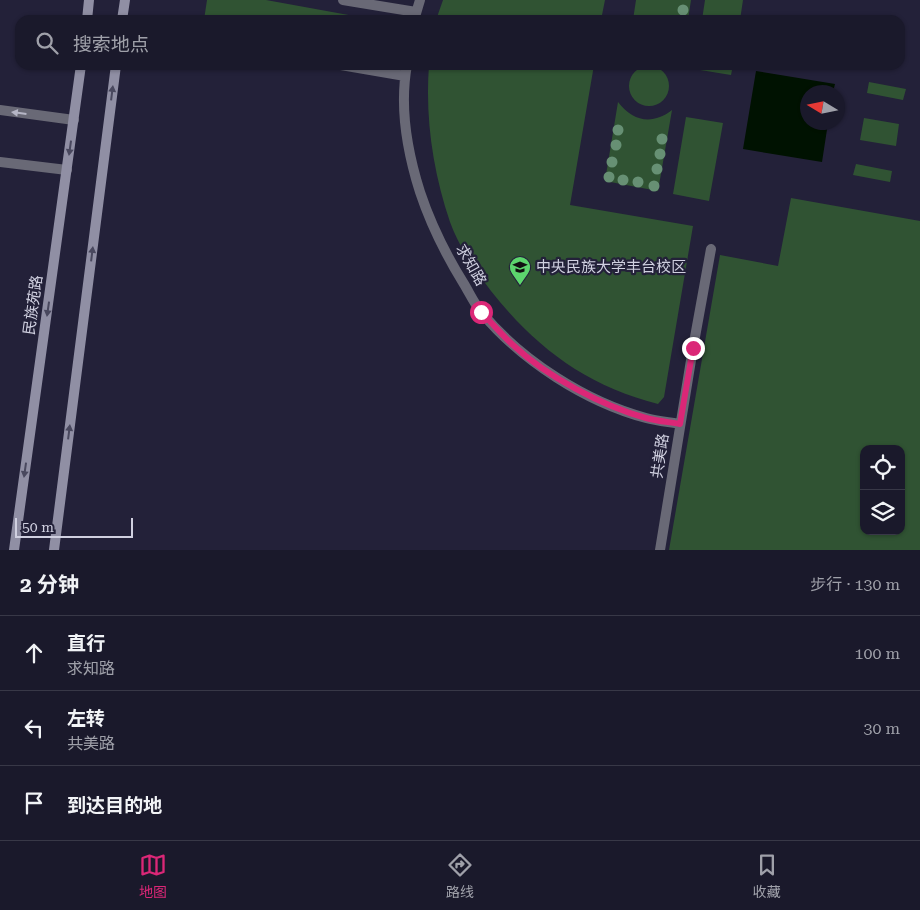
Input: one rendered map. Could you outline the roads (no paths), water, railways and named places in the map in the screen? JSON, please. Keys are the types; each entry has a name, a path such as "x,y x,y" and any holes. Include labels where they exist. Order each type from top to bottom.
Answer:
{"main road":[{"path":"88,15 89,0"},
{"path":"123,15 125,0"},
{"name":"民族苑路","path":"14,550 80,70"},
{"path":"54,550 115,70"}],"street":[{"path":"343,0 410,15"},
{"path":"415,15 420,0"},
{"path":"370,70 405,76"},
{"name":"求知路","path":"406,70 404,100 405,128 413,170 429,219 452,264 481,312 514,346 541,367 582,392 608,405 647,418 680,424"},
{"path":"0,110 74,120"},
{"path":"0,162 67,170"},
{"name":"共美路","path":"660,550 711,250"}],"place":[{"name":"中央民族大学丰台校区","path":"520,286"}]}
